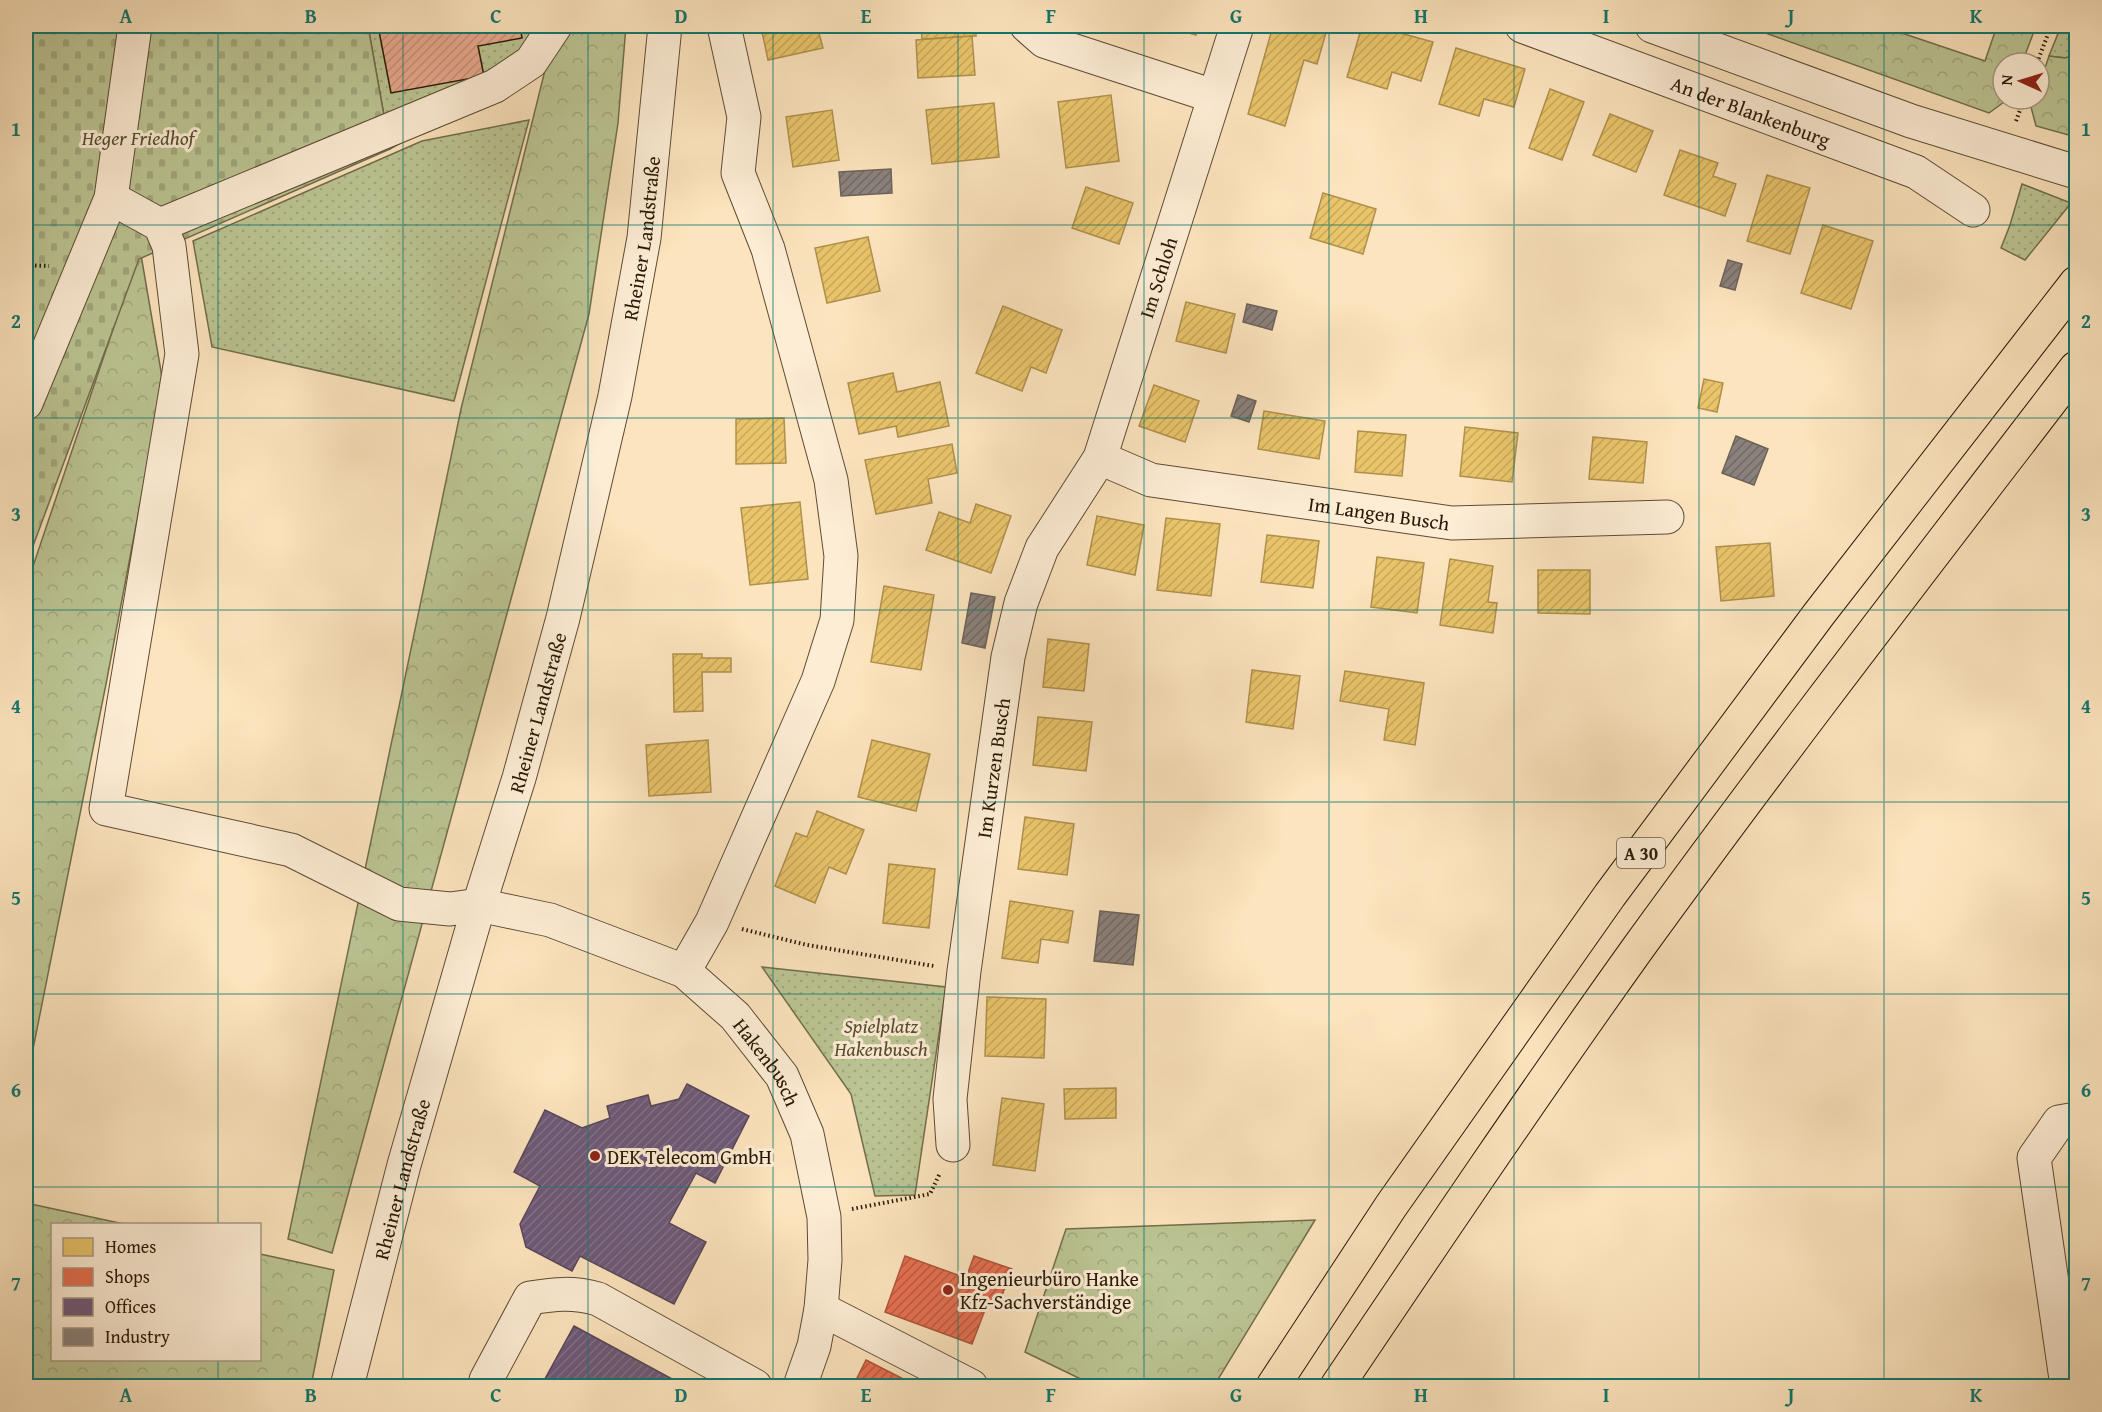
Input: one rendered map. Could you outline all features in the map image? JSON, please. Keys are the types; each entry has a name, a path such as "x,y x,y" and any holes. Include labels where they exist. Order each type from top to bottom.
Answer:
{"highway":[{"name":"A 30","path":"1273,1386 1391,1206 1610,895 1826,605 2076,283"},
{"name":"A 30","path":"1337,1386 1462,1200 1645,940 1819,702 2076,368"}],"street":[{"path":"26,403 111,198 135,26"},
{"path":"111,198 160,225 495,86 531,62 555,26"},
{"name":"Rheiner Landstraße","path":"347,1386 404,1165 479,905 519,778 563,618 615,396 644,238 665,26"},
{"path":"684,971 712,922 818,681 837,620 841,556 831,480 768,249 738,173 744,117 724,26"},
{"path":"1027,26 1044,41 1213,96"},
{"name":"Im Schloh","path":"1100,458 1237,26"},
{"name":"An der Blankenburg","path":"1522,26 1916,172 1973,210"},
{"path":"1652,26 1911,121 2076,171"},
{"name":"Hakenbusch","path":"160,225 169,246 182,354 106,809 291,850 399,904 450,909 479,905 550,920 684,971 735,1016 782,1076 807,1134 824,1217 825,1260 814,1346 800,1386"},
{"name":"Im Langen Busch","path":"1100,458 1151,480 1452,523 1667,517"},
{"name":"Im Kurzen Busch","path":"953,1145 951,1099 964,971 1008,657 1021,603 1042,548 1100,458"},
{"path":"2067,1386 2034,1158 2059,1122 2076,1119"},
{"path":"486,1380 530,1298 555,1294 578,1294 598,1299 756,1386"},
{"path":"820,1309 971,1386"}],"path":[{"path":"2041,51 2050,26"},
{"path":"712,922 807,945 964,971"},
{"path":"824,1217 850,1209 930,1194 953,1145"}],"green space":[{"name":"Heger Friedhof","path":"26,26 368,26 390,149 139,259 26,565"},
{"path":"368,26 564,26 548,58 390,149"},
{"path":"564,26 626,26 618,123 589,314 332,1253 288,1239 461,409 548,58"},
{"path":"1746,26 1881,26 1985,61 1997,26 2036,26 2027,51 1991,51 1992,111 1989,113"},
{"path":"2061,26 2076,26 2076,55 2065,58 2051,56"},
{"path":"2076,55 2076,137 2036,126 2032,111 2051,111 2051,56 2065,58"},
{"path":"529,120 454,401 212,347 193,241 422,141"},
{"path":"2022,184 2071,203 2025,260 2001,248"},
{"path":"140,249 163,383 26,1084 26,587"},
{"name":"Spielplatz Hakenbusch","path":"762,967 946,987 915,1195 875,1196 851,1094"},
{"path":"26,1203 119,1223 51,1223 51,1361 261,1361 261,1254 334,1270 311,1386 26,1386"},
{"path":"1315,1220 1214,1386 1095,1386 1025,1352 1066,1229"}],"building: Homes":[{"path":"817,26 823,48 768,60 761,27"},
{"path":"921,26 976,26 976,36 922,39"},
{"path":"1165,26 1199,26 1196,35"},
{"path":"1273,26 1317,26 1327,29 1317,64 1304,60 1285,126 1248,114"},
{"path":"1362,26 1375,26 1433,42 1421,81 1392,72 1387,89 1347,77"},
{"path":"972,36 975,75 918,78 916,40"},
{"path":"1456,48 1525,69 1514,107 1484,99 1479,116 1439,104"},
{"path":"1550,89 1584,102 1562,160 1529,148"},
{"path":"1111,95 1119,161 1066,168 1058,102"},
{"path":"994,103 999,157 932,164 926,110"},
{"path":"832,110 839,160 793,167 786,117"},
{"path":"1610,114 1653,131 1636,172 1593,155"},
{"path":"1680,150 1718,163 1713,176 1736,184 1725,216 1664,195"},
{"path":"1767,175 1810,188 1790,254 1747,241"},
{"path":"1086,187 1133,203 1119,244 1072,228"},
{"path":"1323,193 1376,209 1363,254 1310,238"},
{"path":"1823,225 1873,241 1851,309 1801,293"},
{"path":"868,237 880,291 827,303 815,248"},
{"path":"1186,302 1235,314 1226,353 1176,341"},
{"path":"1003,306 1062,330 1046,373 1031,367 1022,391 976,373"},
{"path":"893,373 897,392 940,382 949,426 898,437 896,426 859,434 848,383"},
{"path":"1704,379 1723,383 1717,412 1698,408"},
{"path":"1154,385 1199,401 1185,442 1139,426"},
{"path":"1264,411 1325,421 1319,459 1258,449"},
{"path":"784,418 786,463 736,464 736,419"},
{"path":"1465,427 1518,433 1512,482 1460,476"},
{"path":"1358,431 1406,435 1402,476 1355,472"},
{"path":"1593,437 1647,442 1643,483 1589,479"},
{"path":"952,444 957,473 928,479 932,503 876,514 865,460"},
{"path":"800,502 808,579 750,585 741,508"},
{"path":"976,504 1011,516 991,573 926,550 939,512 970,523"},
{"path":"1097,516 1144,525 1135,575 1087,565"},
{"path":"1166,518 1220,524 1211,596 1157,590"},
{"path":"1267,535 1319,541 1313,588 1261,582"},
{"path":"1770,543 1774,596 1721,601 1716,547"},
{"path":"1377,557 1424,563 1417,613 1371,607"},
{"path":"1450,559 1493,566 1488,602 1497,603 1493,633 1440,625"},
{"path":"1538,570 1590,570 1590,614 1538,613"},
{"path":"884,586 934,595 921,670 871,662"},
{"path":"1048,639 1089,644 1084,691 1043,687"},
{"path":"673,654 702,654 702,658 731,658 731,672 702,672 703,711 674,712"},
{"path":"1252,670 1300,676 1293,729 1246,722"},
{"path":"1345,671 1424,683 1415,745 1384,740 1389,709 1340,701"},
{"path":"1038,717 1092,722 1086,771 1033,765"},
{"path":"708,740 711,792 649,796 646,745"},
{"path":"872,740 930,754 916,811 858,797"},
{"path":"817,811 864,830 846,874 829,867 815,903 775,886 796,833 807,837"},
{"path":"1025,817 1074,824 1067,875 1018,869"},
{"path":"889,864 935,869 929,928 883,923"},
{"path":"1010,901 1073,911 1068,943 1041,939 1038,963 1002,958"},
{"path":"987,997 1046,999 1044,1058 985,1056"},
{"path":"1116,1088 1116,1118 1065,1119 1064,1089"},
{"path":"1002,1098 1044,1104 1035,1171 993,1165"}],"building: Shops":[{"name":"Ingenieurbüro Hanke Kfz-Sachverständige","path":"905,1256 966,1278 974,1256 1012,1269 998,1306 988,1302 972,1344 885,1312"},
{"path":"866,1360 917,1386 853,1386"}],"building: Offices":[{"path":"687,1084 749,1116 715,1183 696,1173 669,1223 706,1242 674,1304 580,1256 572,1271 526,1247 520,1224 540,1186 514,1172 545,1110 582,1128 610,1118 607,1106 648,1095 651,1106 679,1099"},
{"path":"574,1326 685,1386 541,1386"}],"building: Industry":[{"path":"891,169 892,193 841,196 839,172"},
{"path":"1728,260 1742,264 1735,290 1720,286"},
{"path":"1247,304 1277,311 1272,330 1243,322"},
{"path":"1238,395 1256,401 1249,422 1231,416"},
{"path":"1736,436 1768,449 1754,485 1722,473"},
{"path":"971,593 995,597 985,648 962,643"},
{"path":"1100,911 1139,915 1133,965 1094,961"}],"building: Other":[{"path":"378,26 520,26 522,38 478,46 484,76 391,93"}],"place":[{"name":"DEK Telecom GmbH","path":"595,1156"},
{"name":"Ingenieurbüro Hanke Kfz-Sachverständige","path":"948,1290"}]}
